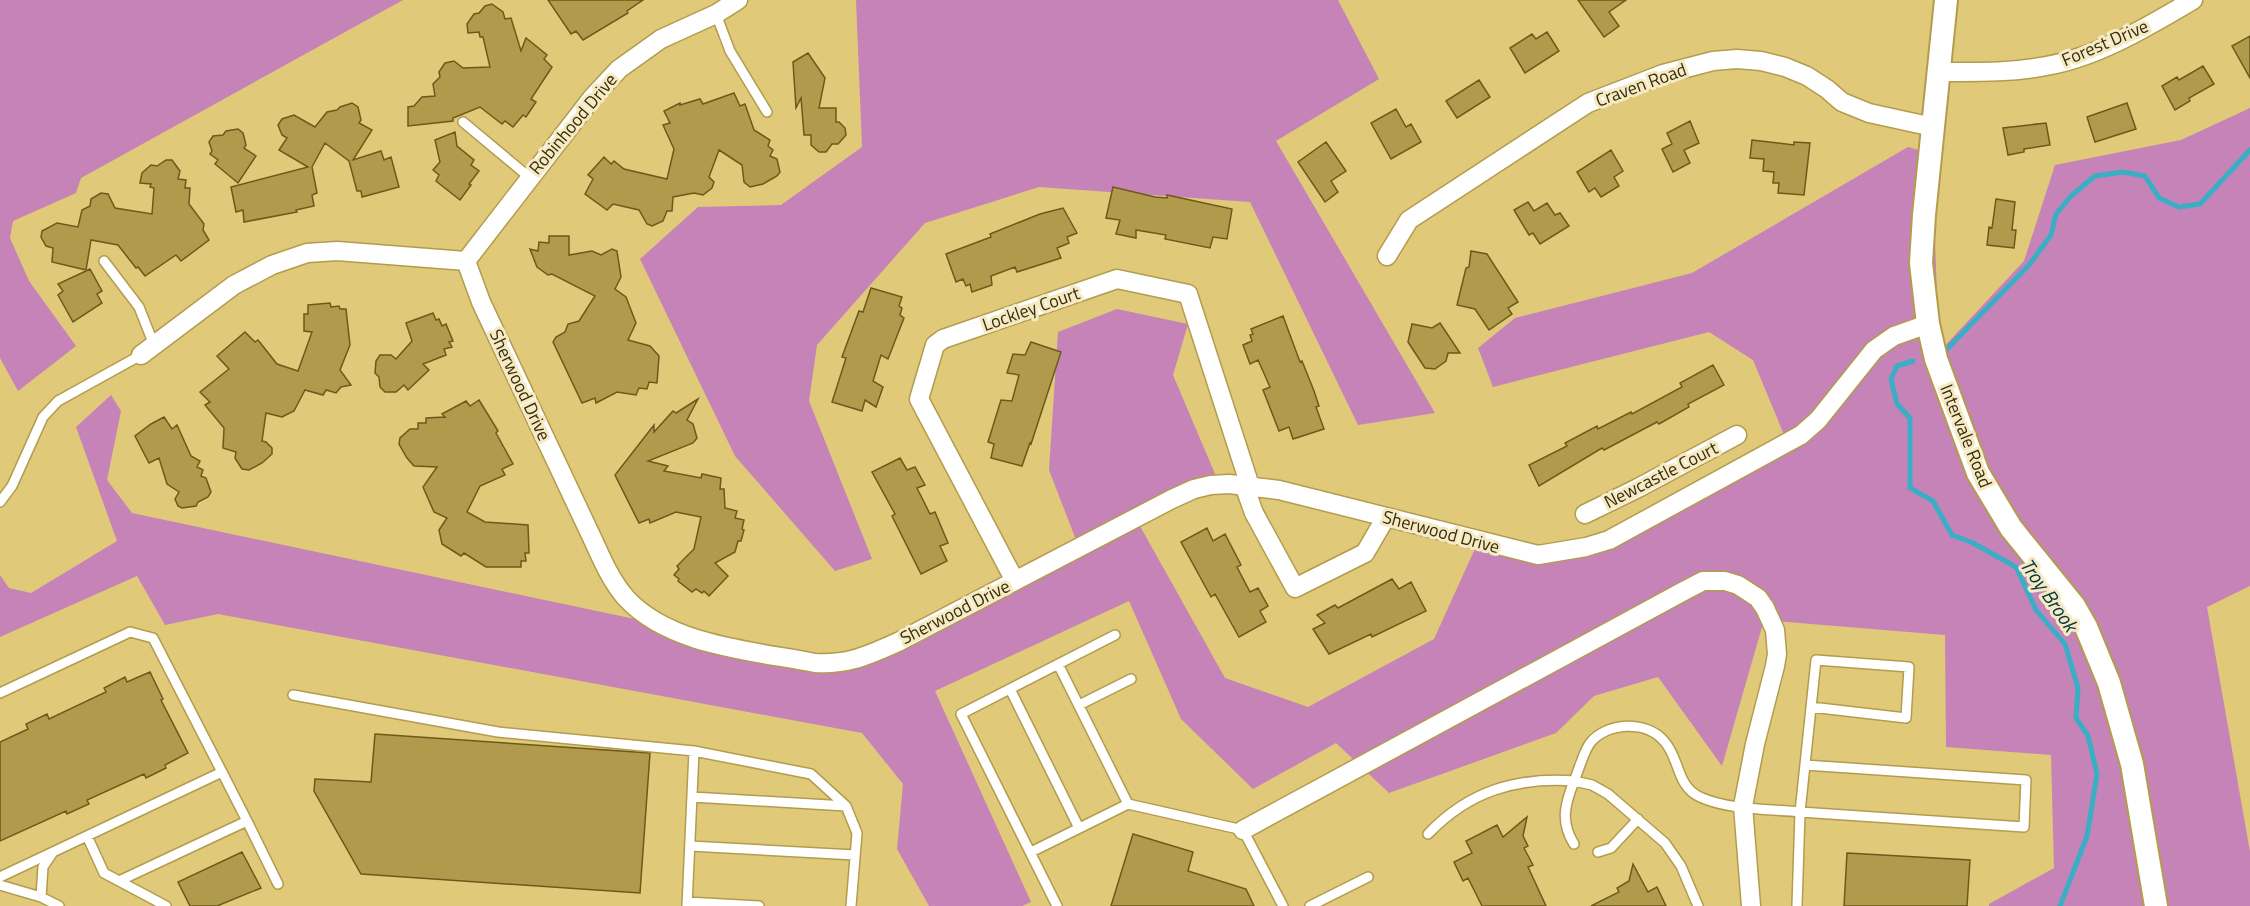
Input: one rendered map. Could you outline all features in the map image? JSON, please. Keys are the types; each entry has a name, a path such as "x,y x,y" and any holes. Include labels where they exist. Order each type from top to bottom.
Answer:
{"street":[{"name":"Robinhood Drive","path":"466,261 592,98 620,69 661,39 716,14 738,0"},
{"name":"Intervale Road","path":"1946,0 1921,263 1928,324 1936,359 1978,473 2011,528 2074,606 2086,627 2109,683 2132,764 2156,906"},
{"name":"Forest Drive","path":"1939,72 2012,71 2048,66 2120,41 2193,0"},
{"name":"Craven Road","path":"1387,256 1409,220 1588,103 1663,74 1713,61 1737,59 1761,61 1785,67 1807,76 1842,102 1869,113 1933,127"},
{"path":"147,350 234,285 272,265 307,253 337,251 466,261"},
{"name":"Sherwood Drive","path":"466,261 482,302 611,578 625,597 655,622 690,639 815,663 832,664 848,662 898,642 1194,489 1229,484 1279,490 1538,555 1586,547 1609,540 1801,435 1818,420 1874,350 1894,336 1928,324"},
{"name":"Lockley Court","path":"1015,581 919,399 935,345 943,339 1117,279 1188,294 1247,486"},
{"name":"Newcastle Court","path":"1585,514 1737,435"},
{"path":"1247,486 1254,513 1295,588 1365,553 1386,517"},
{"path":"1638,488 1653,515"},
{"path":"1243,830 1682,591 1703,581 1715,580 1738,585 1758,598 1775,630 1775,666 1755,744 1743,806 1751,906"}],"lane":[{"path":"716,14 730,51 766,112"},
{"path":"463,122 529,177"},
{"path":"0,502 12,486 43,417 58,401 147,350 139,307 104,261"},
{"path":"0,693 130,632 153,638 278,884"},
{"path":"1057,906 961,714 1115,635"},
{"path":"1797,906 1800,812 1815,660 1909,667 1906,718 1811,707"},
{"path":"1058,664 1128,804"},
{"path":"1079,705 1131,679"},
{"path":"1010,689 1079,828"},
{"path":"292,695 498,732 694,751 811,774 846,806 857,833 851,906"},
{"path":"1574,844 1567,832 1565,815 1574,781 1590,744 1604,731 1625,725 1646,729 1664,740 1673,754 1678,773 1688,789 1700,797 1743,806 1800,812 2024,827 2026,780 1805,765"},
{"path":"694,751 687,904 759,906"},
{"path":"0,877 222,772"},
{"path":"1428,834 1461,805 1491,791 1522,782 1554,780 1592,785 1608,794 1665,843 1681,866 1698,906"},
{"path":"692,798 846,806"},
{"path":"1030,852 1128,804 1243,830 1284,906"},
{"path":"1598,852 1611,848 1638,819"},
{"path":"119,881 247,821"},
{"path":"87,836 104,873 166,906"},
{"path":"690,846 855,855"},
{"path":"41,897 44,867 53,852"},
{"path":"1310,906 1368,877"},
{"path":"0,885 41,897 59,906"}],"shaded area":[{"path":"0,0 403,0 81,178 76,193 13,221 10,238 29,281 76,346 18,391 0,358"},
{"path":"856,0 1338,0 1379,79 1276,141 1435,413 1358,425 1250,202 1039,187 925,223 817,345 809,401 872,559 835,571 735,456 640,259 698,207 781,205 862,147"},
{"path":"2250,108 2250,586 2207,607 2250,852 2250,906 1989,906 2054,868 2051,755 1946,747 1945,635 1764,620 1722,766 1658,677 1594,696 1556,733 1389,793 1336,743 1253,789 1181,719 1129,601 935,691 1031,902 1022,906 929,906 897,849 903,784 862,733 218,614 165,625 137,576 0,637 0,575 9,588 31,593 117,541 76,427 111,395 121,411 107,480 132,513 843,663 1078,545 1049,470 1058,332 1117,309 1188,324 1173,375 1218,481 1136,519 1225,678 1308,707 1434,639 1478,542 1570,552 1787,442 1753,360 1709,332 1493,387 1478,348 1515,318 1692,273 1908,147 1932,154 1939,352 2024,261 2055,165 2181,140"}],"building":[{"path":"548,0 643,0 627,11 628,13 583,40 576,31 571,34"},
{"path":"1578,0 1626,0 1609,12 1619,26 1604,37"},
{"path":"492,4 503,12 505,19 511,18 521,51 526,38 547,55 544,59 552,67 531,99 536,102 526,117 523,115 513,127 505,121 502,124 480,107 453,118 453,121 408,126 408,107 414,106 422,97 435,96 433,84 440,77 439,72 445,63 454,61 463,68 490,67 483,37 480,37 479,32 468,33 467,24 474,14"},
{"path":"1547,32 1559,51 1525,73 1510,48 1532,34 1536,39"},
{"path":"2250,36 2250,78 2232,46"},
{"path":"808,53 825,78 819,108 836,108 836,122 845,128 846,135 838,144 832,144 826,152 819,152 811,145 811,135 804,135 801,98 796,108 793,62"},
{"path":"2203,66 2214,84 2189,98 2190,101 2175,110 2162,86 2177,77 2179,80"},
{"path":"1479,80 1490,97 1457,118 1446,101"},
{"path":"734,93 740,106 745,104 754,130 770,140 768,146 773,150 770,156 777,159 780,172 777,176 763,184 750,187 744,182 742,165 719,150 709,177 714,182 712,188 703,195 694,193 673,197 672,211 667,211 663,221 652,226 647,224 639,210 613,204 607,210 585,194 593,179 588,175 604,157 611,164 614,161 624,169 667,179 674,149 663,125 670,123 664,111 680,103 680,105 700,99 703,104"},
{"path":"352,103 358,107 361,120 359,123 372,130 353,160 381,151 384,160 391,157 399,187 362,197 361,191 357,191 349,161 325,143 312,167 317,193 312,195 314,206 296,210 297,212 244,222 243,210 236,212 231,187 308,167 279,150 287,138 282,135 278,125 282,119 294,115 315,127 327,112"},
{"path":"2127,103 2136,129 2095,142 2087,117"},
{"path":"1396,109 1406,127 1411,124 1421,142 1391,159 1371,123"},
{"path":"1690,121 1699,143 1684,150 1690,163 1673,172 1662,149 1672,144 1667,133"},
{"path":"2046,123 2050,145 2024,149 2024,152 2008,155 2003,128"},
{"path":"238,129 243,133 246,145 244,148 256,156 238,183 215,164 218,160 210,154 212,151 209,142 213,136"},
{"path":"455,132 457,146 474,160 471,165 479,171 460,200 436,181 439,175 433,170 440,162 435,140"},
{"path":"1752,140 1794,145 1794,142 1810,143 1804,195 1778,193 1779,183 1773,183 1774,172 1763,171 1764,159 1750,158"},
{"path":"1326,142 1346,171 1331,181 1338,192 1325,202 1298,162"},
{"path":"1611,150 1623,171 1614,177 1619,186 1601,197 1595,188 1589,192 1577,172"},
{"path":"166,160 172,160 180,171 178,179 186,180 185,188 190,188 189,204 204,224 203,230 209,240 181,261 176,255 145,276 118,245 91,240 86,270 52,262 53,248 46,246 41,237 42,231 57,223 78,227 82,210 90,206 91,199 101,193 108,194 115,208 152,214 154,188 150,187 151,184 140,183 142,173 151,165 157,166"},
{"path":"1113,187 1155,197 1167,198 1167,195 1232,209 1227,239 1213,237 1210,248 1165,239 1166,235 1136,230 1136,238 1116,234 1120,220 1106,218"},
{"path":"1996,199 2015,202 2012,230 2016,230 2014,248 1987,245"},
{"path":"1528,202 1534,211 1547,203 1555,215 1560,213 1569,226 1540,244 1533,233 1529,235 1514,210"},
{"path":"1063,208 1077,233 1067,237 1069,243 1057,248 1061,258 1017,272 1015,267 991,276 992,285 972,292 970,284 966,286 963,279 956,282 946,254 991,237 990,234 1040,214"},
{"path":"549,236 569,236 569,255 592,251 601,255 612,249 617,251 621,277 615,289 626,297 636,323 628,340 650,346 659,356 657,383 649,382 647,389 639,388 636,395 617,392 596,403 595,398 582,403 553,342 556,337 565,332 568,324 579,321 595,296 552,274 548,275 537,267 530,249 538,251 539,242 549,243"},
{"path":"1471,251 1487,254 1518,302 1508,308 1512,314 1489,330 1475,309 1457,305 1466,268 1469,267"},
{"path":"90,269 102,291 97,294 102,303 73,322 58,295 63,291 58,284"},
{"path":"871,288 902,297 899,306 902,308 900,315 904,318 888,359 881,355 873,381 883,387 876,407 865,400 862,411 832,402 846,358 842,357 859,311 863,312"},
{"path":"330,303 331,307 339,306 340,309 346,309 350,345 340,370 351,385 341,387 336,393 326,390 323,395 305,390 294,411 282,417 266,413 262,441 272,448 272,454 249,470 242,469 235,458 236,452 223,448 224,428 205,405 210,402 200,392 229,369 217,356 245,332 255,342 258,340 277,364 298,371 312,332 304,331 304,314 308,314 308,305"},
{"path":"433,313 442,326 446,324 453,341 449,342 452,347 444,349 446,355 423,364 429,370 408,390 404,385 396,392 385,392 380,387 379,377 375,373 376,361 380,355 391,355 396,359 412,341 406,323"},
{"path":"1283,316 1300,362 1302,361 1314,391 1319,406 1316,407 1324,429 1293,439 1289,427 1279,431 1263,390 1270,387 1258,360 1250,364 1243,345 1252,341 1251,329"},
{"path":"1440,323 1460,353 1448,353 1446,361 1435,369 1425,368 1408,342 1412,324 1432,328"},
{"path":"1031,342 1061,352 1022,466 991,458 994,444 988,442 1001,400 1012,401 1019,375 1007,373 1013,354 1025,355"},
{"path":"1713,365 1724,385 1688,404 1689,407 1659,424 1657,422 1604,450 1602,448 1539,486 1529,465 1567,446 1565,443 1597,426 1598,429 1631,412 1632,414 1682,387 1680,383"},
{"path":"698,399 687,420 693,424 697,438 693,443 648,461 668,466 664,471 701,478 702,474 721,478 720,489 724,489 725,508 737,511 735,518 744,520 741,541 738,541 735,552 715,563 728,576 709,596 704,591 702,593 696,589 692,592 674,575 679,569 677,566 694,549 701,517 676,512 650,523 649,519 639,523 615,475 654,425 654,432 673,411 676,413"},
{"path":"479,400 498,431 496,433 513,464 502,469 505,475 480,486 467,512 485,522 528,525 529,553 525,553 526,561 521,561 521,567 486,567 464,553 461,556 442,544 439,530 447,518 434,512 423,487 437,467 414,466 399,444 400,438 410,429 418,429 418,423 426,423 426,418 445,417 442,414 466,401 470,406"},
{"path":"164,417 172,429 177,425 191,456 200,461 197,467 203,470 201,476 206,478 211,492 196,506 182,508 178,506 175,499 179,492 167,484 159,458 149,463 135,436"},
{"path":"900,458 907,470 915,467 925,485 917,488 930,514 935,512 948,543 940,546 947,561 921,574 892,516 895,514 872,472"},
{"path":"1207,528 1213,541 1225,534 1241,565 1237,567 1250,592 1258,588 1268,606 1260,611 1266,622 1239,637 1215,594 1211,597 1181,542"},
{"path":"1392,579 1399,589 1411,582 1426,611 1372,637 1371,634 1329,654 1313,629 1325,623 1317,615 1335,605 1338,608"},
{"path":"150,672 163,699 161,700 188,753 146,778 144,774 87,800 89,804 67,814 66,811 0,841 0,742 28,729 26,724 47,714 49,719 106,692 104,688 125,677 127,682"},
{"path":"375,734 650,753 640,893 361,874 314,791 315,779 371,782"},
{"path":"1527,817 1523,836 1528,846 1524,848 1533,865 1528,867 1546,906 1482,906 1468,878 1463,881 1454,862 1472,853 1466,841 1497,825 1503,837"},
{"path":"1133,834 1193,852 1188,871 1246,889 1254,906 1111,906"},
{"path":"242,852 261,888 217,906 190,906 178,882"},
{"path":"1847,853 1970,860 1967,906 1844,906"},
{"path":"1633,864 1648,892 1657,887 1666,906 1591,906 1619,892 1617,888 1629,881"}],"waterway":[{"name":"Troy Brook","path":"1947,349 2029,265 2051,235 2056,214 2071,196 2095,176 2123,172 2145,176 2159,198 2179,207 2200,204 2250,150"},
{"name":"Troy Brook","path":"1913,361 1897,366 1891,379 1897,404 1910,418 1910,488 1933,501 1952,535 1973,543 2016,567 2036,610 2065,644 2078,688 2076,718 2088,736 2097,774 2087,836 2060,906"}]}
